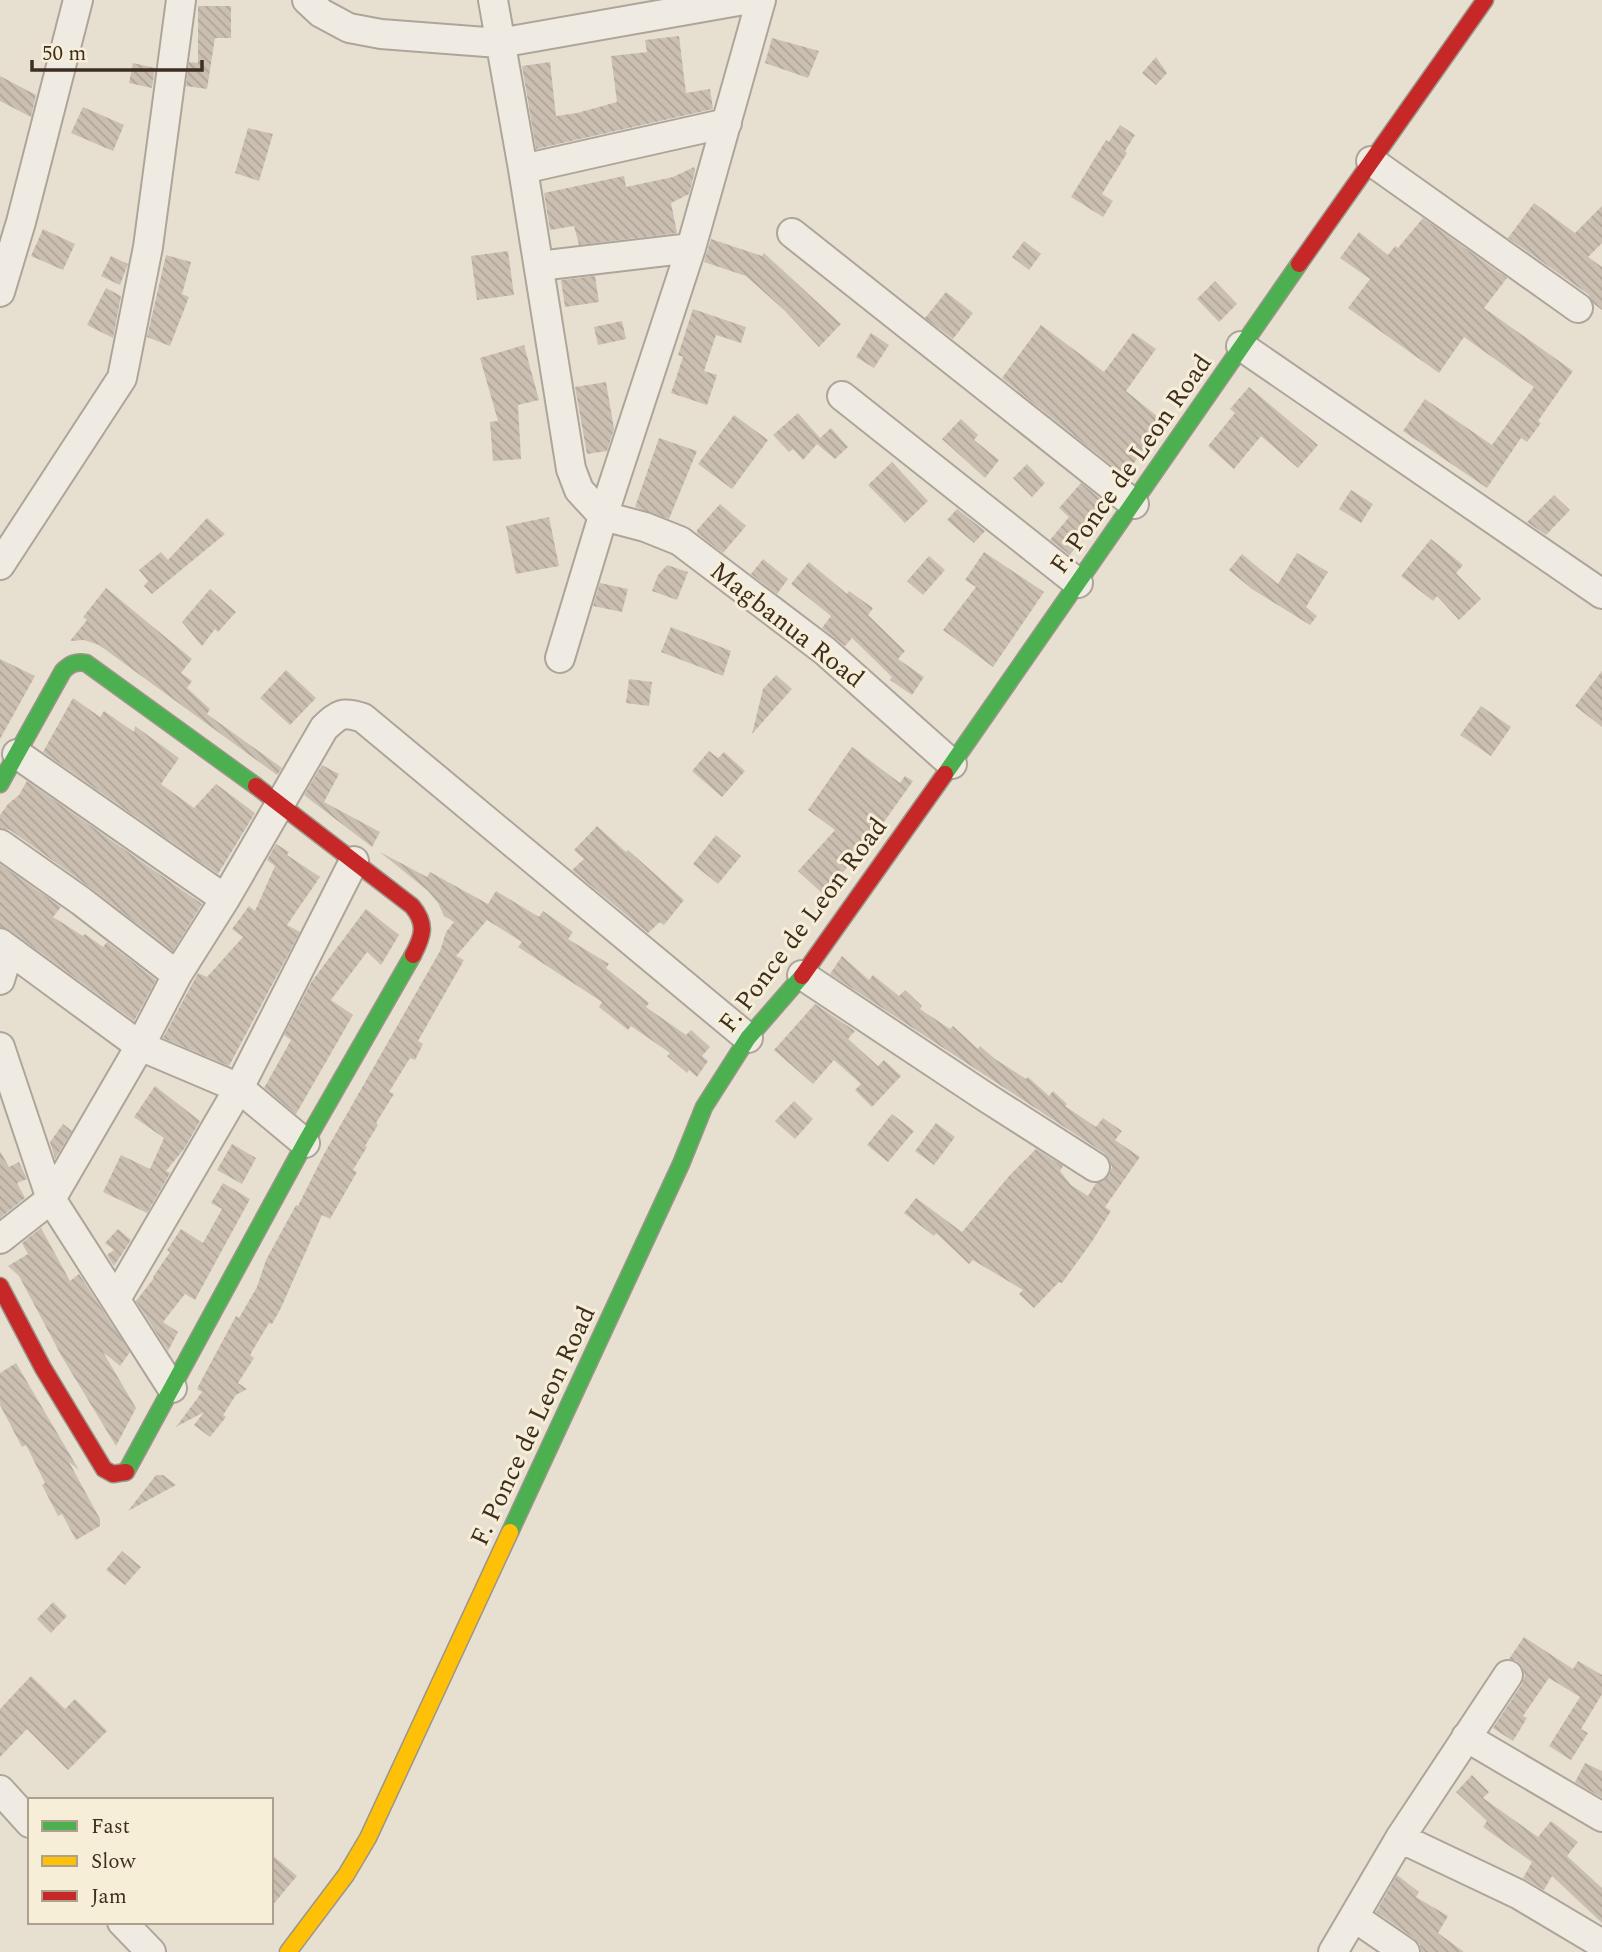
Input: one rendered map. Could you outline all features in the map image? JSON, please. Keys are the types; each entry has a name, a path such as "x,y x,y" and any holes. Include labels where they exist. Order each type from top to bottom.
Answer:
{"street":[{"path":"0,292 21,222 78,0"},
{"path":"0,565 122,378 148,247 181,0"},
{"path":"307,0 321,13 349,28 381,34 499,43 744,0"},
{"path":"493,0 571,468 579,490 603,516"},
{"path":"560,658 603,516 691,248 761,0"},
{"name":"F. Ponce de Leon Road","path":"288,1952 346,1875 368,1838 675,1177 704,1107 748,1038 802,975 952,764 1241,346 1485,0"},
{"path":"523,169 727,123"},
{"path":"1371,161 1578,309"},
{"path":"792,233 1133,504"},
{"path":"539,266 691,248"},
{"path":"1241,346 1602,594"},
{"path":"842,396 1078,583"},
{"name":"Magbanua Road","path":"603,516 645,527 680,541 825,651 952,764"},
{"path":"0,785 63,671 69,664 77,661 86,663 279,804 412,906 422,917 425,927 421,940 305,1143 127,1472 113,1474 104,1469 43,1368 0,1286"},
{"path":"0,1239 51,1199 140,1046 177,975 225,899 324,728 338,715 349,714 363,718 748,1038"},
{"path":"17,754 225,899"},
{"path":"0,844 81,901 177,975"},
{"path":"116,1299 239,1088 354,861"},
{"path":"0,980 5,946 140,1046 239,1088 305,1143"},
{"path":"802,975 1095,1167"},
{"path":"0,1047 51,1199 172,1388"},
{"path":"1333,1952 1400,1838 1508,1675"},
{"path":"1466,1737 1602,1817"},
{"path":"0,1790 28,1821"},
{"path":"1400,1838 1518,1894 1602,1944"},
{"path":"1354,1917 1405,1952"},
{"path":"124,1924 151,1952"}],"building":[{"path":"198,6 231,6 231,38 215,38 207,89 186,86 189,62 198,63"},
{"path":"679,36 686,93 710,89 713,109 536,149 522,66 550,62 556,116 577,113 617,102 611,56 647,52 645,40"},
{"path":"772,38 819,51 808,78 765,63"},
{"path":"1156,57 1167,73 1156,85 1142,73"},
{"path":"133,63 155,68 152,88 129,83"},
{"path":"0,76 36,95 31,117 0,101"},
{"path":"83,107 124,125 113,151 71,133"},
{"path":"1120,125 1135,135 1102,194 1113,201 1103,217 1071,197 1106,140 1109,142"},
{"path":"248,128 273,134 259,181 235,173"},
{"path":"694,167 689,194 671,203 677,233 579,245 574,226 550,230 544,193 624,176 626,187 673,177"},
{"path":"1534,203 1575,233 1602,206 1602,243 1588,257 1602,267 1602,310 1588,294 1508,238"},
{"path":"1423,218 1507,278 1484,308 1573,371 1538,421 1541,423 1527,442 1521,438 1487,488 1403,431 1425,399 1492,445 1534,387 1464,337 1439,373 1348,308 1370,279 1340,258 1359,232 1388,255 1395,246 1398,248"},
{"path":"43,229 75,244 63,270 31,256"},
{"path":"711,239 762,256 764,253 841,324 819,347 784,310 746,276 704,262"},
{"path":"1024,241 1041,254 1029,270 1012,257"},
{"path":"508,251 514,295 477,300 471,256"},
{"path":"166,255 191,262 182,294 189,297 170,346 147,337"},
{"path":"111,256 128,264 120,285 101,276"},
{"path":"595,276 599,302 565,307 561,280"},
{"path":"1215,281 1237,304 1219,322 1197,299"},
{"path":"106,288 121,296 113,338 87,325"},
{"path":"946,292 973,313 953,339 925,318"},
{"path":"693,309 746,327 741,343 716,335 704,371 717,375 707,405 671,393 683,357 678,355"},
{"path":"622,321 626,339 598,345 594,327"},
{"path":"1041,325 1104,372 1133,333 1156,349 1126,391 1163,421 1125,476 1002,378"},
{"path":"871,333 889,345 874,368 856,357"},
{"path":"524,345 539,400 518,405 521,459 493,461 490,422 498,421 480,358"},
{"path":"606,382 614,429 607,451 587,454 575,387"},
{"path":"1249,387 1318,445 1298,468 1261,436 1234,469 1208,446 1235,413 1230,409"},
{"path":"798,413 820,438 831,428 848,447 835,459 817,444 803,460 793,449 789,452 773,435"},
{"path":"734,415 768,440 732,489 698,464"},
{"path":"961,419 978,435 974,440 999,460 985,478 942,439"},
{"path":"659,438 697,451 669,519 635,507"},
{"path":"892,462 928,501 905,523 868,485"},
{"path":"1027,464 1045,483 1032,497 1013,478"},
{"path":"1081,483 1106,503 1070,555 1050,540 1069,517 1059,508"},
{"path":"1351,490 1373,504 1361,523 1339,509"},
{"path":"1554,495 1570,510 1546,535 1527,522"},
{"path":"720,504 746,526 723,553 697,533"},
{"path":"957,509 985,531 974,543 947,520"},
{"path":"549,517 559,566 516,574 506,526"},
{"path":"207,518 225,534 152,594 144,586 148,581 139,570 161,552 168,560"},
{"path":"1431,539 1463,565 1456,573 1481,599 1459,620 1437,596 1433,601 1401,576"},
{"path":"984,552 1044,592 993,667 943,630 976,587 965,580"},
{"path":"1297,553 1328,572 1306,607 1317,616 1310,625 1252,589 1229,570 1242,554 1278,584"},
{"path":"929,556 945,570 923,595 907,581"},
{"path":"763,559 788,579 777,594 751,574"},
{"path":"809,562 847,594 849,591 873,608 868,615 905,651 898,659 924,677 912,695 890,680 892,677 852,638 845,646 822,628 831,616 791,584"},
{"path":"667,565 688,572 677,600 652,591 658,575"},
{"path":"600,583 628,589 622,612 593,606"},
{"path":"106,588 192,659 181,673 192,681 187,688 210,709 207,714 282,768 277,775 99,645 84,640 70,641 87,620 83,617"},
{"path":"210,589 236,612 218,632 215,629 202,646 182,622"},
{"path":"671,627 731,651 723,676 661,652"},
{"path":"0,659 35,676 0,739"},
{"path":"286,670 316,698 290,725 260,698"},
{"path":"1602,671 1602,727 1575,706"},
{"path":"776,675 792,689 752,734 763,689"},
{"path":"629,679 652,682 649,706 626,703"},
{"path":"73,698 100,717 104,711 134,732 135,726 179,758 161,784 194,808 216,784 255,813 218,874 43,752"},
{"path":"1481,706 1511,727 1491,756 1460,735"},
{"path":"852,747 900,783 905,776 913,781 881,826 878,823 845,870 823,894 798,871 835,830 808,810"},
{"path":"709,751 718,758 724,752 745,771 722,797 692,771"},
{"path":"322,765 339,774 324,802 380,832 372,847 304,795"},
{"path":"27,781 202,904 173,951 10,830 0,828 0,815 19,795"},
{"path":"597,826 684,900 664,925 660,922 648,933 572,870 584,859 574,850"},
{"path":"716,835 741,856 718,884 693,864"},
{"path":"276,844 289,852 287,855 320,877 287,925 300,932 229,1066 163,1038 198,973 207,977 243,937 232,929 249,906 255,911 275,866 267,860"},
{"path":"380,852 427,877 430,872 488,904 496,891 539,917 543,911 573,932 568,939 609,964 606,968 649,1003 646,1007 686,1035 691,1030 710,1047 702,1056 708,1061 697,1077 689,1070 687,1073 667,1056 670,1053 631,1026 628,1030 599,1007 602,1002 518,947 522,942 487,920 456,956 464,960 418,1041 423,1044 415,1060 410,1058 389,1092 394,1094 353,1170 357,1172 330,1219 322,1215 281,1308 250,1355 254,1358 238,1383 247,1389 236,1395 223,1415 226,1417 210,1437 194,1425 204,1412 176,1427 202,1392 197,1389 201,1381 236,1316 239,1318 257,1287 266,1260 440,951 446,932 454,922 444,916 428,891"},
{"path":"0,864 61,907 53,917 103,947 107,942 156,980 134,1021 10,930 0,927"},
{"path":"366,909 399,935 381,965 367,952 331,1000 353,1015 296,1114 264,1088 291,1040 284,1035 312,981"},
{"path":"842,956 869,980 873,975 899,996 905,990 922,1006 920,1009 950,1029 953,1026 978,1049 980,1046 995,1059 1026,1079 1028,1077 1049,1096 1053,1091 1067,1104 1065,1106 1096,1127 1103,1118 1122,1131 1115,1140 1140,1157 1105,1207 1111,1211 1091,1243 1062,1283 1059,1282 1034,1308 1019,1294 1023,1290 973,1260 969,1264 936,1233 934,1236 904,1213 916,1198 962,1232 1010,1175 1036,1149 1063,1166 1060,1171 1071,1185 1088,1196 1096,1183 1109,1175 1112,1167 1109,1159 1104,1153 830,974"},
{"path":"815,1004 855,1031 848,1039 878,1066 884,1060 901,1076 872,1107 855,1090 861,1084 834,1060 813,1084 774,1050"},
{"path":"155,1086 200,1121 184,1149 166,1171 170,1173 147,1213 103,1192 121,1155 150,1169 164,1138 134,1117"},
{"path":"794,1101 813,1119 795,1139 775,1121"},
{"path":"892,1114 914,1131 888,1162 867,1145"},
{"path":"936,1123 955,1137 934,1165 915,1151"},
{"path":"63,1124 72,1131 55,1159 50,1142"},
{"path":"232,1144 256,1158 242,1184 217,1170"},
{"path":"0,1151 9,1167 19,1162 27,1179 17,1183 25,1198 0,1218"},
{"path":"223,1183 250,1199 195,1300 185,1294 163,1322 178,1332 168,1351 136,1301 154,1278 170,1252 167,1250 181,1229 203,1243 222,1209 211,1203"},
{"path":"41,1228 70,1281 79,1274 130,1352 120,1366 103,1352 136,1408 116,1446 62,1357 19,1276 8,1266 28,1254 22,1243"},
{"path":"118,1229 131,1240 114,1266 107,1255 114,1250 105,1243"},
{"path":"16,1363 79,1470 69,1462 100,1519 100,1526 76,1540 62,1514 58,1516 26,1445 22,1447 0,1405 0,1373"},
{"path":"156,1475 163,1475 176,1485 128,1511"},
{"path":"122,1551 141,1567 125,1585 106,1570"},
{"path":"53,1602 67,1616 51,1633 37,1619"},
{"path":"1524,1637 1573,1669 1578,1661 1602,1675 1602,1694 1581,1729 1588,1733 1571,1760 1549,1746 1580,1697 1549,1678 1523,1716 1527,1718 1513,1741 1493,1728 1522,1684 1525,1675 1522,1667 1517,1661 1509,1659"},
{"path":"31,1676 65,1709 75,1699 107,1731 68,1770 27,1729 0,1757 0,1709"},
{"path":"1585,1763 1602,1771 1602,1798 1575,1782"},
{"path":"1472,1775 1489,1792 1483,1798 1538,1837 1551,1821 1578,1842 1567,1856 1602,1888 1602,1923 1552,1876 1544,1890 1523,1878 1532,1862 1483,1827 1487,1821 1456,1792"},
{"path":"273,1856 297,1876 273,1905"},
{"path":"1397,1875 1419,1892 1416,1897 1448,1916 1438,1933 1464,1952 1421,1952 1420,1944 1414,1938 1376,1912"}],"traffic: fast":[{"path":"945,774 1299,264"},
{"path":"0,784 63,671 79,662 86,663 256,786"},
{"path":"126,1472 305,1143 413,955"},
{"path":"510,1532 681,1164 704,1107 748,1038 802,976"}],"traffic: slow":[{"path":"288,1952 346,1875 368,1838 510,1532"}],"traffic: jam":[{"path":"1299,264 1485,0"},
{"path":"802,976 945,774"},
{"path":"256,786 412,906 422,924 419,942 413,955"},
{"path":"0,1286 43,1368 104,1469 113,1474 126,1472"}]}
